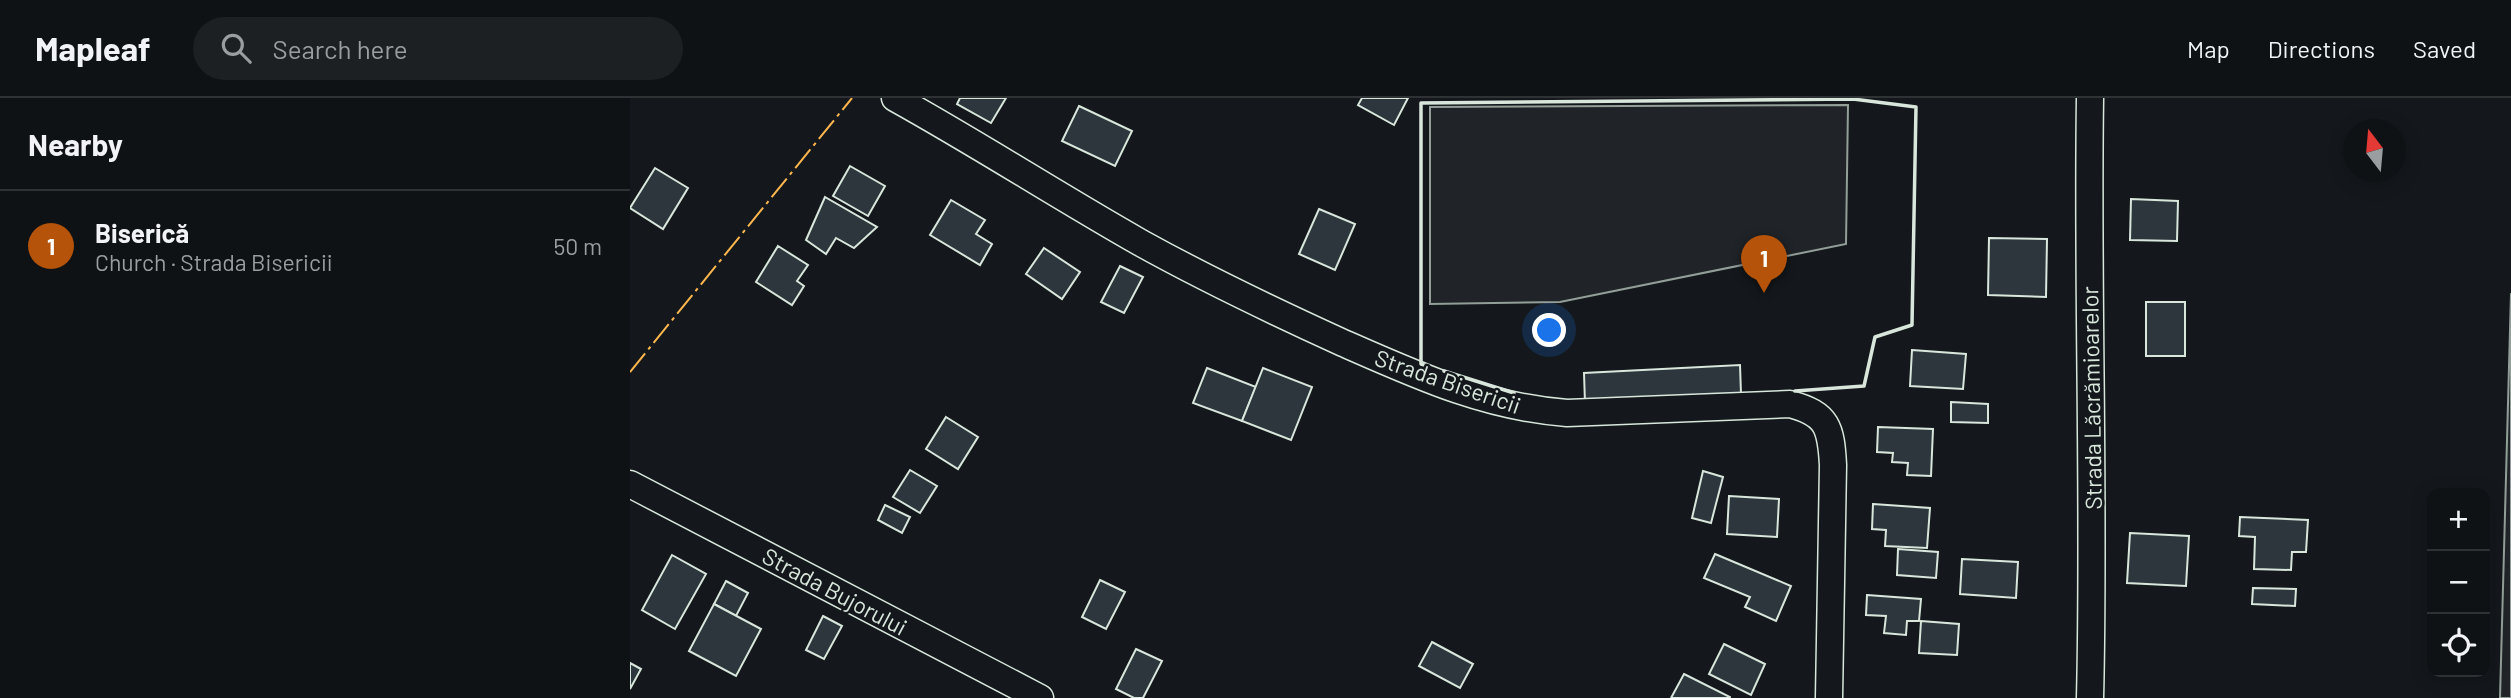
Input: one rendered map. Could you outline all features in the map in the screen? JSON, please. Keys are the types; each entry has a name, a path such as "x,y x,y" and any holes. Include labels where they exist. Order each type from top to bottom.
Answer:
{"street":[{"name":"Strada Lăcrămioarelor","path":"2090,98 2088,191 2093,566 2090,698"},
{"name":"Strada Bisericii","path":"897,99 1130,237 1195,272 1368,354 1462,391 1530,410 1567,413 1790,404 1808,409 1821,417 1828,427 1833,465 1829,698"},
{"name":"Strada Bujorului","path":"630,484 1040,698"}],"shaded area":[{"path":"1848,105 1846,244 1560,302 1430,304 1430,107"},
{"path":"2511,293 2511,698 2500,698"}],"building":[{"path":"960,98 1006,98 991,123 957,104"},
{"path":"1362,98 1408,98 1394,125 1358,105"},
{"path":"1079,106 1132,131 1115,166 1062,141"},
{"path":"850,166 885,186 868,216 833,196"},
{"path":"655,168 688,188 663,229 630,208"},
{"path":"825,197 877,227 854,248 836,238 826,254 806,240"},
{"path":"2131,199 2178,201 2177,241 2130,240"},
{"path":"951,200 985,220 976,234 992,244 980,265 930,235"},
{"path":"1319,209 1355,224 1335,270 1299,254"},
{"path":"1989,238 2047,239 2046,297 1988,295"},
{"path":"778,246 808,265 797,281 804,286 792,305 756,282"},
{"path":"1044,248 1080,272 1062,299 1026,274"},
{"path":"1120,266 1143,277 1124,313 1101,302"},
{"path":"2146,302 2185,302 2185,356 2146,356"},
{"path":"1912,350 1966,354 1963,389 1910,386"},
{"path":"1740,365 1741,394 1585,403 1584,373"},
{"path":"1207,368 1256,387 1242,421 1193,403"},
{"path":"1263,368 1312,387 1291,440 1242,421"},
{"path":"1951,402 1988,404 1988,423 1951,422"},
{"path":"946,417 978,437 958,469 926,449"},
{"path":"1878,427 1933,429 1931,476 1907,475 1908,463 1892,462 1893,453 1877,452"},
{"path":"910,470 937,486 920,513 893,497"},
{"path":"1703,471 1723,477 1711,523 1692,518"},
{"path":"1729,496 1779,499 1777,537 1727,534"},
{"path":"1873,504 1930,508 1927,548 1885,546 1886,530 1872,529"},
{"path":"885,505 910,517 902,533 878,520"},
{"path":"2240,517 2308,520 2306,552 2292,552 2291,570 2254,569 2255,537 2239,536"},
{"path":"2130,533 2189,536 2186,586 2127,583"},
{"path":"1898,549 1938,552 1936,578 1897,575"},
{"path":"1715,554 1791,586 1776,621 1745,607 1750,597 1704,578"},
{"path":"672,555 706,574 675,629 642,610"},
{"path":"1962,559 2018,562 2016,598 1960,594"},
{"path":"1100,580 1125,592 1106,629 1082,617"},
{"path":"726,581 748,593 736,616 714,604"},
{"path":"2253,588 2296,589 2295,606 2252,604"},
{"path":"1867,595 1921,599 1919,621 1907,621 1906,635 1884,633 1886,616 1866,615"},
{"path":"714,604 761,629 736,676 689,651"},
{"path":"823,616 842,626 824,659 806,650"},
{"path":"1921,621 1959,624 1957,655 1919,653"},
{"path":"1432,642 1473,664 1460,688 1419,666"},
{"path":"1724,644 1765,664 1751,695 1709,674"},
{"path":"1136,649 1162,661 1143,698 1134,698 1116,689"},
{"path":"630,663 641,669 630,689"},
{"path":"1684,674 1730,697 1730,698 1671,698"}],"wall":[{"path":"1424,365 1421,364 1421,103 1853,99 1916,107 1912,325 1875,337 1864,386 1795,391"},
{"path":"1444,371 1514,393"}],"power":[{"path":"630,372 852,98"}],"place":[{"name":"Biserică","path":"1764,293"}]}
